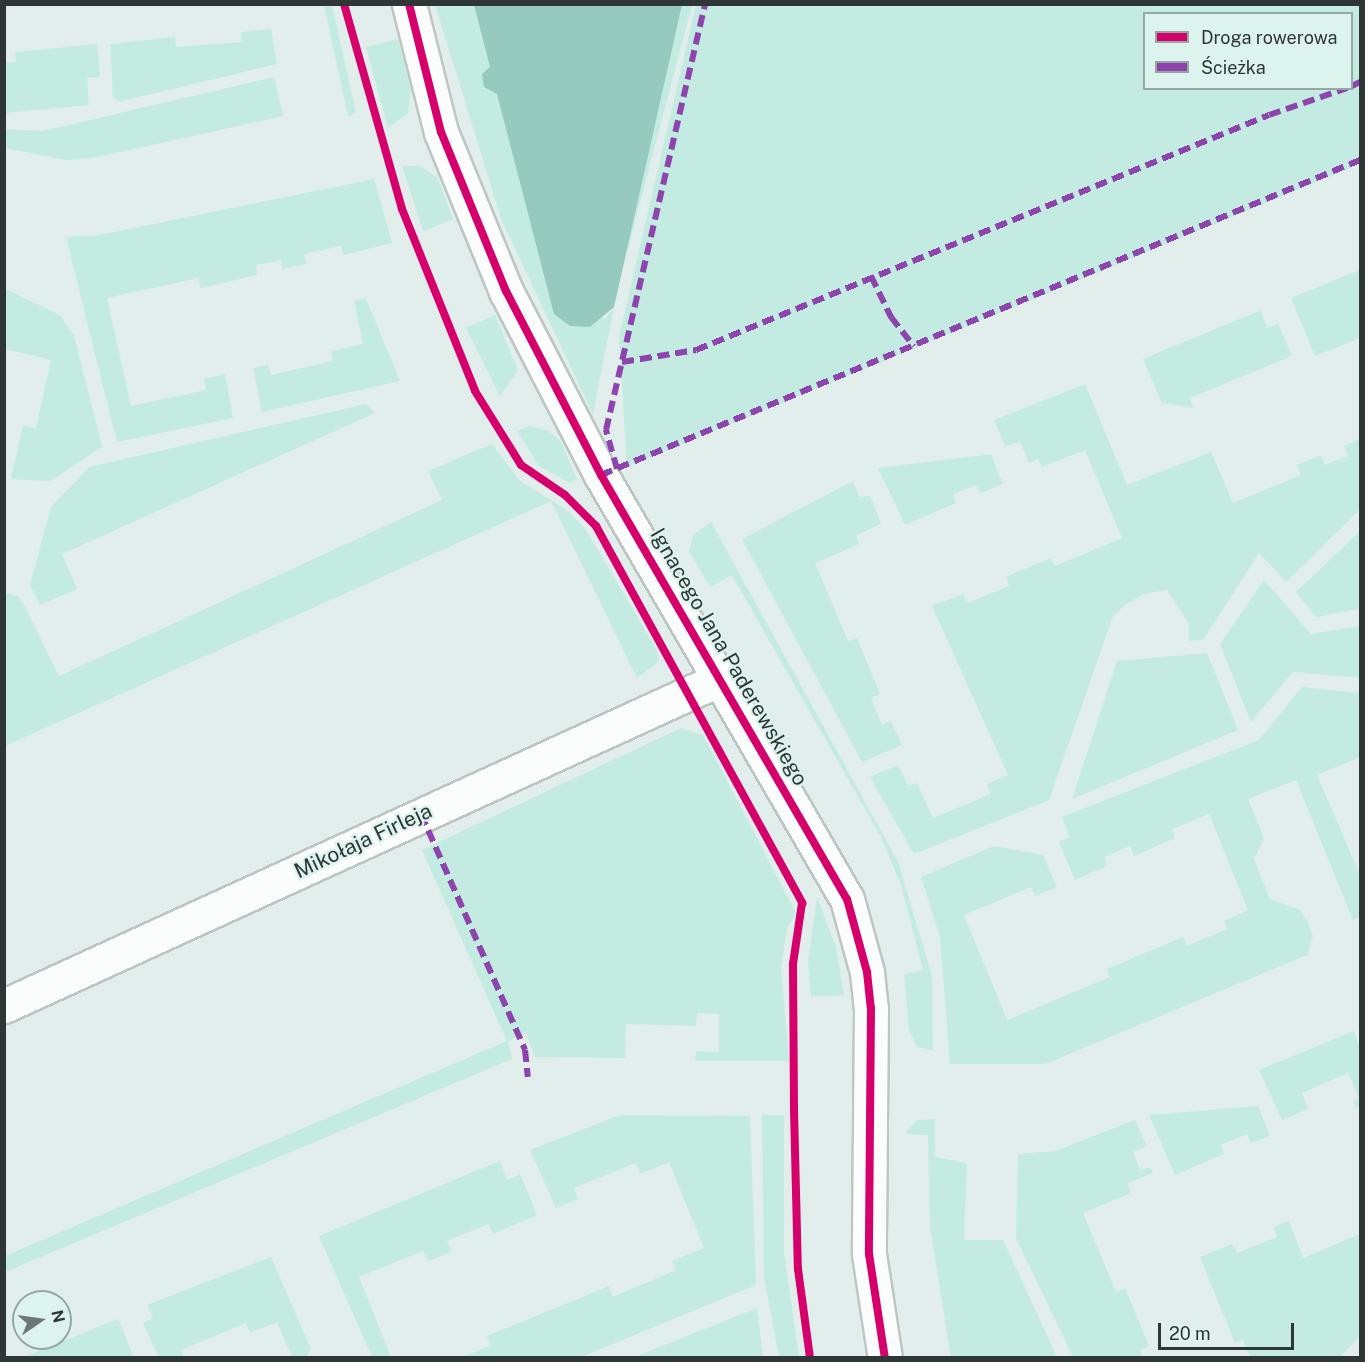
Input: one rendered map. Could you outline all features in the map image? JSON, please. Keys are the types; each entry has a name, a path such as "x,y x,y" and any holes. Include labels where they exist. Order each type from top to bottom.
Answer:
{"street":[{"name":"Ignacego Jana Paderewskiego","path":"410,4 441,132 506,291 601,475 829,863 860,939 871,1008 869,1254 885,1358"},
{"name":"Mikołaja Firleja","path":"4,1006 722,678"}],"shaded area":[{"path":"324,5 332,5 356,113 348,116"},
{"path":"435,5 474,5 490,67 484,87 497,93 604,320 614,307 593,414 502,221"},
{"path":"474,5 682,5 614,307 590,327 570,326 554,314 497,94 484,87 482,74 490,67"},
{"path":"682,5 692,5 618,287"},
{"path":"696,5 1360,5 1360,164 627,467 619,337"},
{"path":"271,29 277,64 118,102 113,96 110,44 175,37 176,47 241,42 241,32"},
{"path":"398,39 411,90 408,113 388,128 366,47"},
{"path":"97,44 100,77 87,78 89,105 5,113 5,63 16,62 15,52"},
{"path":"274,77 283,116 93,158 67,160 5,148 5,129 43,131"},
{"path":"402,166 420,166 438,178 453,219 423,231"},
{"path":"374,179 392,243 343,255 341,246 304,254 306,264 282,269 281,260 256,265 257,275 201,288 198,278 107,298 131,406 206,390 204,379 225,374 233,418 117,442 66,237 100,235"},
{"path":"1360,270 1360,338 1315,356 1291,298"},
{"path":"5,289 60,315 74,336 102,447 50,481 11,479 23,426 36,428 51,360 5,349"},
{"path":"366,299 400,381 262,412 253,368 268,365 271,375 333,361 331,351 363,344 354,300"},
{"path":"1261,310 1267,328 1278,324 1292,356 1190,398 1193,408 1162,403 1143,359"},
{"path":"495,315 518,370 500,396 466,328"},
{"path":"1085,384 1127,485 1211,452 1233,503 1301,475 1297,465 1321,455 1325,465 1348,456 1344,446 1360,439 1360,509 1286,582 1259,553 1203,640 1189,641 1189,624 1167,590 1144,594 1125,605 1113,616 1049,800 914,854 870,777 898,765 908,786 917,783 933,818 991,794 987,784 1008,775 932,606 963,594 968,603 1009,586 1006,577 1029,567 1051,558 1055,566 1122,538 1085,450 1042,467 1038,459 1029,463 1020,442 1005,446 994,420"},
{"path":"366,404 375,413 62,554 77,589 40,605 30,585 51,507 89,467"},
{"path":"530,426 549,431 561,442 577,479 570,483 539,466 517,431"},
{"path":"492,444 520,481 568,511 586,530 657,650 659,661 637,678 551,501 5,746 5,593 18,596 24,605 59,676 442,500 428,471"},
{"path":"991,454 1003,484 980,493 976,485 953,494 956,503 905,525 878,468"},
{"path":"853,481 860,498 870,495 881,524 856,535 859,544 815,563 848,641 857,638 880,694 871,698 882,725 891,721 902,745 862,762 742,539"},
{"path":"711,522 899,864 932,977 933,1050 917,1047 909,1030 904,974 923,970 901,885 881,837 732,575 710,587 689,551 694,534"},
{"path":"1360,531 1360,609 1316,617 1296,592"},
{"path":"1264,580 1311,634 1360,626 1360,678 1293,672 1251,722 1220,644"},
{"path":"1207,653 1238,730 1072,799 1117,661"},
{"path":"1302,687 1360,693 1360,757 1317,775 1360,875 1360,917 1353,920 1296,780 1248,799 1264,838 1254,859 1270,899 1300,910 1308,923 1313,936 1307,955 1045,1064 950,1064 940,937 921,877 994,846 1043,855 1057,887 1035,896 1031,887 964,915 1007,1020 1110,977 1107,969 1183,937 1187,946 1227,929 1224,921 1248,910 1209,814 1172,829 1175,838 1134,856 1130,846 1104,857 1107,866 1075,880 1059,842 1070,837 1062,817 1259,740"},
{"path":"681,728 703,735 796,913 787,929 781,968 789,1061 695,1061 696,1051 719,1052 719,1014 697,1013 696,1026 626,1024 625,1058 535,1057 526,1033 508,1041 512,1059 5,1272 5,1256 507,1041 422,850"},
{"path":"817,897 836,947 844,995 811,997 808,961"},
{"path":"1354,1031 1360,1049 1360,1105 1356,1108 1353,1101 1359,1098 1348,1073 1302,1093 1308,1109 1282,1120 1259,1070"},
{"path":"1258,1106 1270,1136 1251,1143 1247,1134 1221,1145 1224,1154 1175,1175 1149,1115"},
{"path":"620,1115 750,1116 756,1285 581,1357 462,1357 490,1346 487,1336 609,1286 613,1297 676,1270 672,1261 704,1248 669,1162 640,1174 636,1163 574,1188 578,1199 556,1208 530,1150"},
{"path":"762,1115 784,1115 784,1252 799,1357 779,1357 764,1278"},
{"path":"935,1119 935,1157 967,1163 964,1240 1003,1240 1057,1357 951,1357 930,1228 928,1135 905,1134 917,1120"},
{"path":"1135,1120 1147,1146 1133,1152 1140,1170 1150,1167 1153,1173 1127,1183 1131,1193 1083,1213 1116,1292 1125,1288 1149,1346 1140,1350 1143,1357 1073,1357 1016,1238 1018,1154 1055,1151"},
{"path":"500,1161 507,1180 520,1174 537,1215 493,1234 488,1224 447,1241 451,1252 428,1261 423,1251 359,1277 391,1357 372,1357 319,1236"},
{"path":"1289,1221 1303,1258 1360,1234 1360,1336 1340,1357 1250,1357 1243,1340 1235,1343 1200,1257 1232,1244 1237,1253 1277,1237 1274,1227"},
{"path":"271,1257 311,1349 306,1357 292,1357 277,1322 250,1333 246,1323 181,1350 184,1357 159,1357 143,1323 153,1318 147,1305"},
{"path":"757,1308 763,1357 635,1357"},
{"path":"118,1319 134,1357 24,1357 41,1350 72,1350 72,1338"}],"marked path":[{"path":"617,469 606,430 705,4"},
{"path":"1353,86 1360,82"},
{"path":"622,362 696,350 1269,115 1341,90"},
{"path":"601,475 1360,160"},
{"path":"871,276 891,317 914,346"},
{"path":"421,814 525,1050 528,1077"}],"cycle path":[{"path":"344,4 402,209 475,391 521,465 565,495 596,526 802,903 793,964 794,1110 798,1269 810,1358"},
{"path":"409,4 441,132 506,291 601,475 847,899 867,972 871,1008 869,1254 885,1358"}]}
